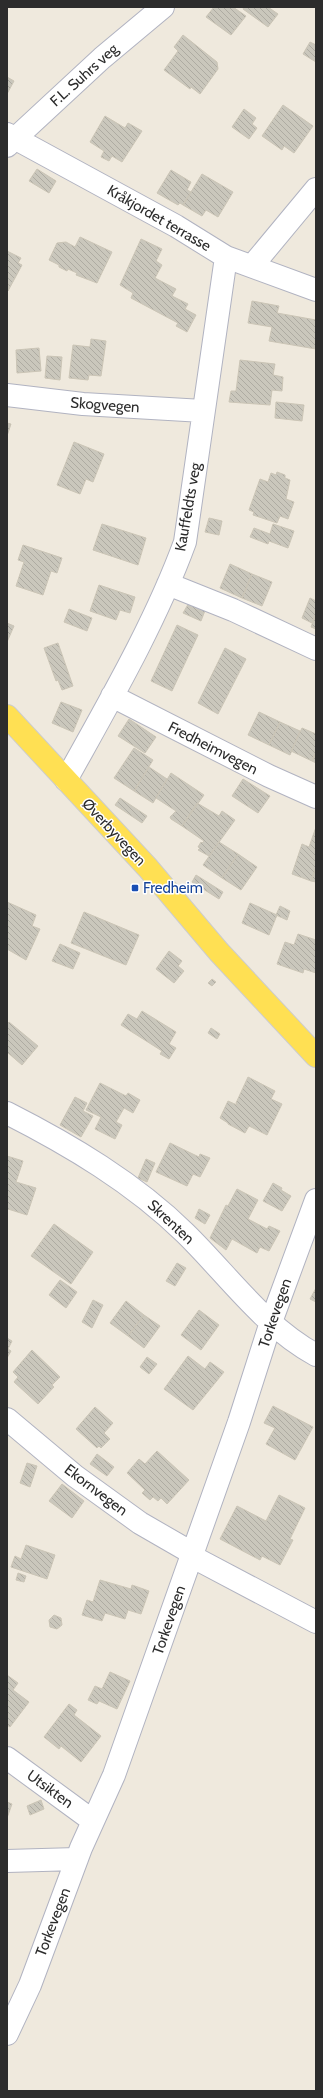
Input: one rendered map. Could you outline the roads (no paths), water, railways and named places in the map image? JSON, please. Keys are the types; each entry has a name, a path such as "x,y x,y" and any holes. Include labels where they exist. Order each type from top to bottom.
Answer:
{"main road":[{"name":"Øverbyvegen","path":"7,716 151,872 219,952 316,1056"}],"street":[{"name":"F.L. Suhrs veg","path":"10,139 102,58 163,7"},
{"name":"Kråkjordet terrasse","path":"10,139 176,226 226,257 316,290"},
{"path":"252,266 316,189"},
{"name":"Kauffeldts veg","path":"66,780 112,696 168,584 185,542 193,496 203,411 226,257"},
{"name":"Skogvegen","path":"7,395 83,404 203,411"},
{"path":"168,584 233,610 316,649"},
{"name":"Fredheimvegen","path":"112,696 269,776 316,797"},
{"name":"Skrenten","path":"7,1113 93,1162 144,1198 186,1234 231,1284 270,1322 304,1349 316,1355"},
{"name":"Torkevegen","path":"7,2034 30,1984 77,1859 114,1775 239,1422 270,1322 316,1200"},
{"name":"Ekornvegen","path":"7,1419 75,1476 140,1523 192,1554 316,1622"},
{"name":"Utsikten","path":"7,1758 93,1821"},
{"path":"7,1861 77,1859"}],"place":[{"name":"Fredheim","path":"135,888"}]}
